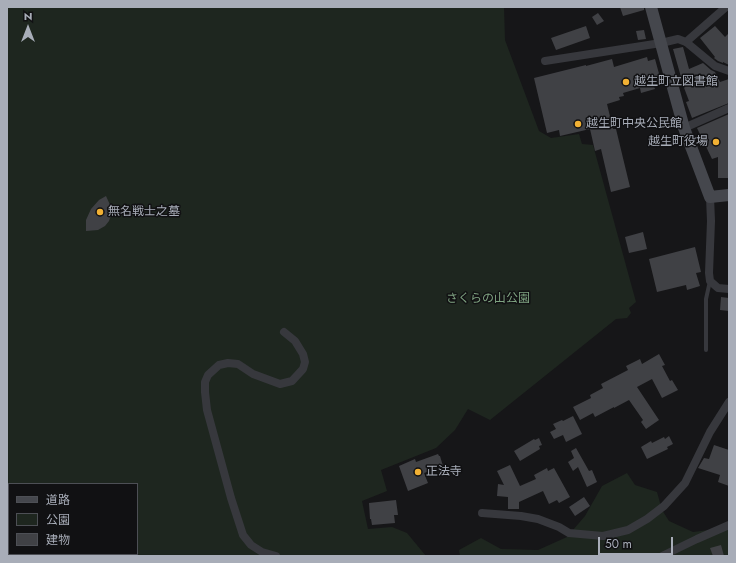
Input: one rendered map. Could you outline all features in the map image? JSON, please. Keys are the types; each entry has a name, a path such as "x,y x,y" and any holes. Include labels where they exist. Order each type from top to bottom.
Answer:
{"street":[{"path":"651,7 684,128 710,197 710,281 718,288 729,290"},
{"path":"686,42 728,7"},
{"path":"545,61 678,39 686,42 715,66 729,71"},
{"path":"684,128 729,108"},
{"path":"710,197 729,195"},
{"path":"276,556 262,552 251,545 243,535 231,498 207,410 205,382 208,375 219,365 228,363 238,364 254,374 280,384 292,381 303,369 305,362 303,354 295,341 284,332"},
{"path":"482,513 538,519 559,527 568,533 603,536 628,530 647,519 664,506 685,483 710,432 729,402"},
{"path":"662,556 729,525"}],"lane":[{"path":"706,350 706,299 710,281"}],"green space":[{"name":"さくらの山公園","path":"7,7 504,7 505,40 539,131 551,138 579,134 582,144 593,145 636,302 629,308 631,313 627,318 616,319 490,420 468,409 455,430 436,448 381,470 387,491 362,501 368,529 392,527 407,533 426,556 7,556"},
{"path":"627,473 635,485 657,492 662,510 669,521 693,532 729,526 729,556 460,556 459,550 481,538 501,549 538,550 567,537 585,516 602,486"}],"building":[{"path":"620,7 644,7 644,10 623,16"},
{"path":"598,13 604,21 597,25 592,17"},
{"path":"586,26 590,38 556,50 551,38"},
{"path":"715,26 725,37 729,33 729,65 714,58 715,57 700,38"},
{"path":"644,30 646,39 638,40 636,31"},
{"path":"683,47 689,69 703,63 715,72 720,82 729,79 729,103 692,118 686,102 689,101 680,77 673,49"},
{"name":"越生町中央公民館","path":"647,57 648,61 655,59 661,81 653,83 655,89 641,93 640,88 623,93 624,96 619,97 620,100 607,104 613,129 616,129 630,187 611,192 601,149 595,151 590,129 560,136 559,130 547,133 534,78 612,59 614,67"},
{"name":"越生町役場","path":"729,114 729,178 718,178 718,157 712,159 697,128"},
{"name":"無名戦士之墓","path":"106,196 111,207 109,221 105,226 98,230 86,231 86,220 91,209 99,200"},
{"path":"643,232 647,249 629,253 625,237"},
{"path":"695,247 701,272 696,273 700,286 687,290 686,285 657,292 649,259"},
{"path":"721,297 729,298 729,311 720,310"},
{"path":"659,354 665,365 662,366 670,381 672,380 678,390 662,398 652,379 637,387 659,420 646,429 641,422 643,420 629,400 595,417 593,413 580,420 573,407 591,398 590,395 603,388 601,384 628,370 626,366 640,359 642,364"},
{"path":"573,416 582,434 566,442 563,435 554,439 550,432 556,429 553,424"},
{"path":"669,436 673,444 667,447 668,449 647,459 641,447 651,441 652,443 664,437 665,439"},
{"path":"539,438 542,445 539,446 540,449 520,461 514,451 534,439"},
{"path":"714,445 729,450 729,486 718,482 720,475 698,468 704,458 709,459"},
{"path":"576,448 589,471 592,470 597,482 587,487 578,467 573,471 568,462 574,458 571,451"},
{"name":"正法寺","path":"438,454 443,466 424,473 428,483 408,491 399,466 415,459 416,462"},
{"path":"510,465 520,486 536,479 534,475 547,468 548,471 554,468 570,497 559,503 557,500 549,504 543,491 519,502 519,509 508,509 508,497 497,496 498,484 504,485 497,471"},
{"path":"584,497 590,506 575,516 569,507"},
{"path":"396,500 398,515 394,515 395,523 372,525 369,503"},
{"path":"721,545 724,556 713,556 710,548"}],"place":[{"name":"越生町立図書館","path":"626,82"},
{"name":"越生町中央公民館","path":"578,124"},
{"name":"越生町役場","path":"716,142"},
{"name":"無名戦士之墓","path":"100,212"},
{"name":"正法寺","path":"418,472"}]}
